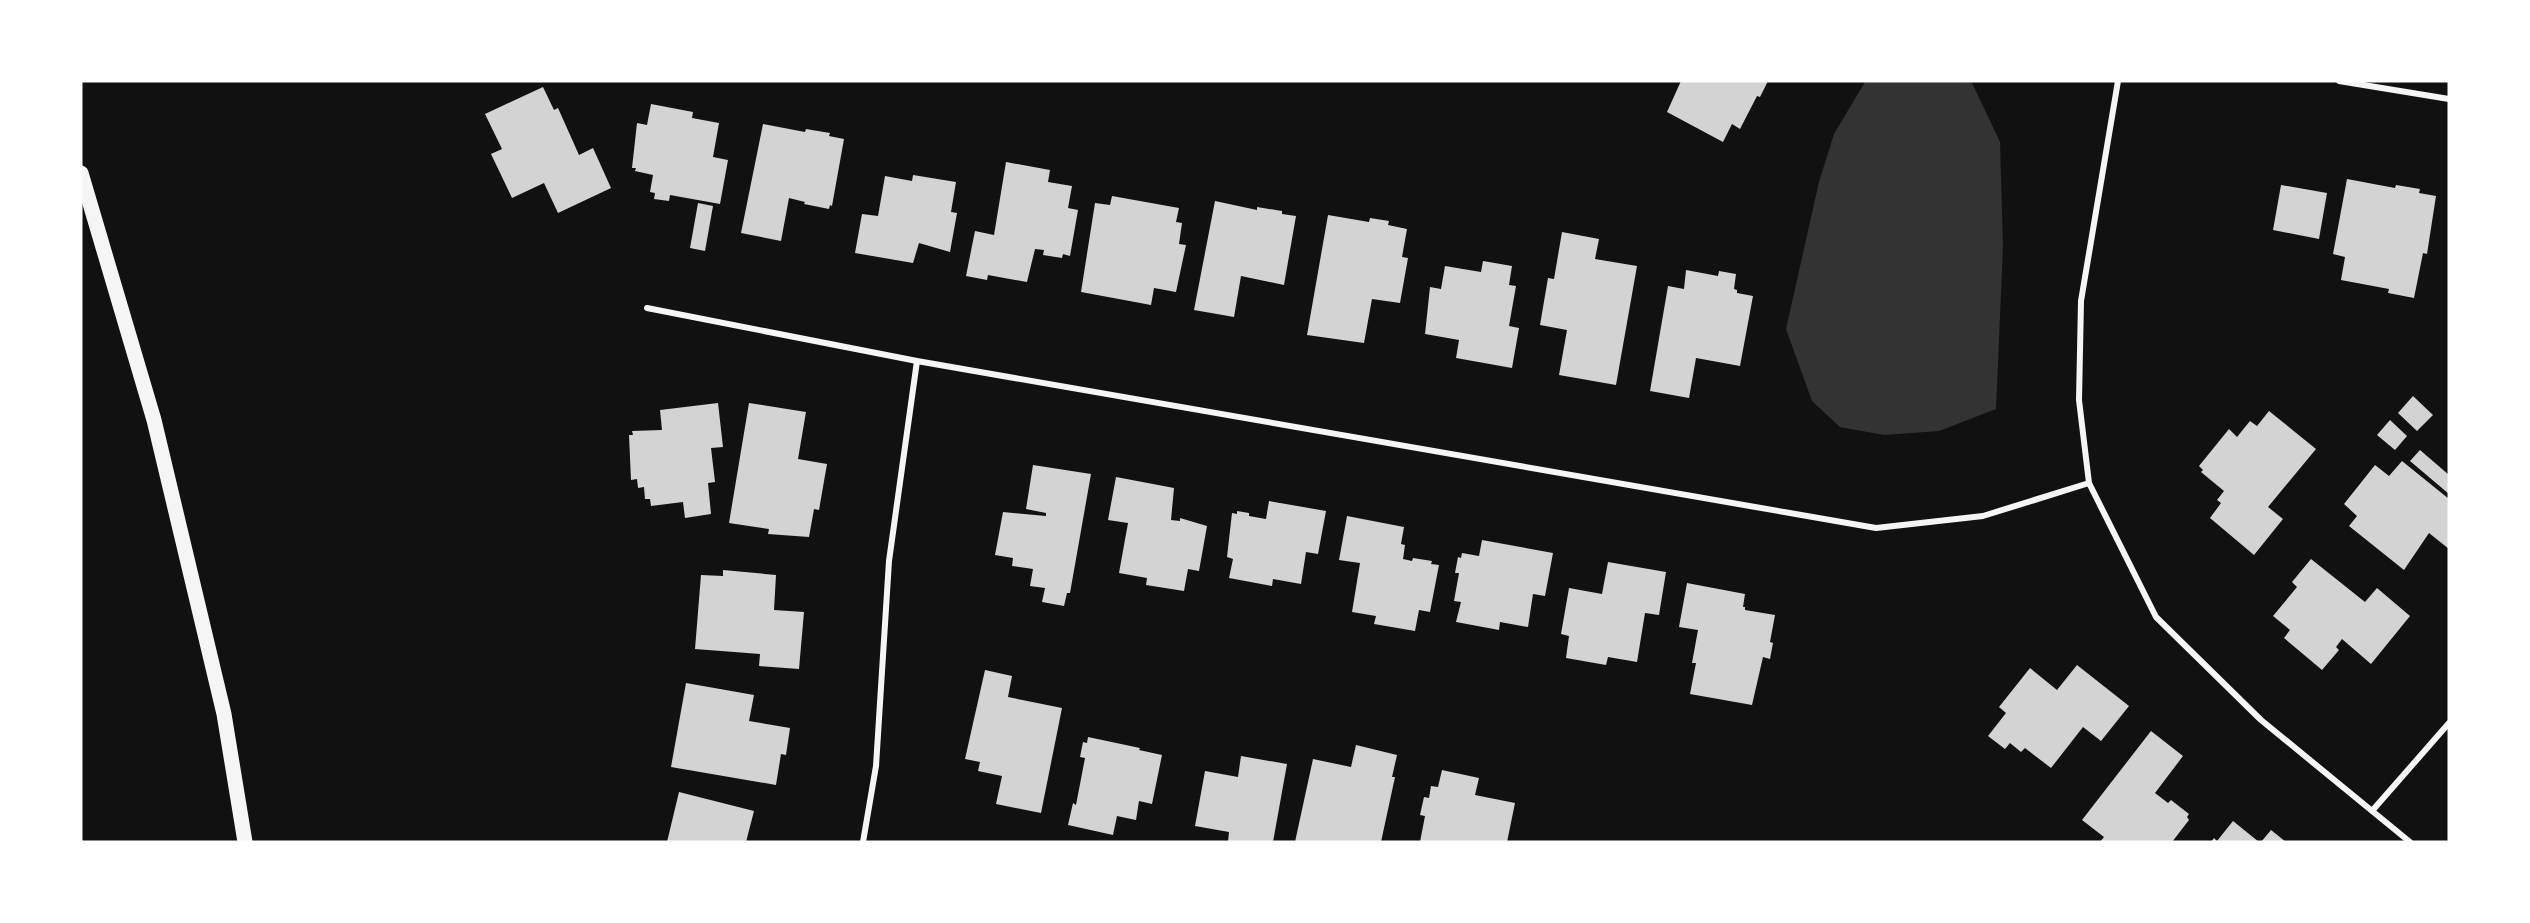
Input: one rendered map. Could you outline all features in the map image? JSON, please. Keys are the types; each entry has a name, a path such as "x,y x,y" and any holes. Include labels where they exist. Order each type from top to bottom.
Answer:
{"main road":[{"path":"81,173 154,420 224,714 245,842"}],"street":[{"path":"2118,81 2080,301 2079,400 2089,483 2156,617 2261,720 2410,842"},
{"path":"2339,81 2449,99"},
{"path":"647,308 917,361 1876,528 1983,516 2089,483"},
{"path":"863,842 876,766 889,561 917,361"},
{"path":"2372,811 2449,723"}],"shaded area":[{"path":"1963,81 1972,83 2000,142 2003,246 1996,409 1939,431 1884,435 1840,427 1812,401 1786,329 1819,182 1834,134 1865,82"}],"building":[{"path":"1681,81 1768,81 1760,97 1757,96 1740,129 1732,124 1723,142 1667,112"},
{"path":"543,87 554,110 558,108 579,155 593,148 611,188 558,213 544,183 512,198 491,154 502,149 485,114"},
{"path":"651,104 693,112 692,118 719,123 713,157 728,160 720,204 670,195 669,201 654,199 655,193 650,192 653,175 635,171 636,168 632,168 637,123 647,125"},
{"path":"763,124 805,132 806,129 830,133 829,136 844,139 832,206 830,205 829,209 804,204 805,202 789,198 781,241 741,233"},
{"path":"1006,162 1050,170 1048,182 1072,186 1068,208 1078,210 1070,256 1063,254 1062,258 1043,255 1044,250 1035,249 1027,282 988,275 987,280 966,276 975,231 994,235"},
{"path":"913,175 956,182 951,212 957,213 950,252 919,243 913,263 855,253 862,214 878,216 885,176 912,181"},
{"path":"2347,179 2395,188 2396,185 2420,189 2419,193 2436,196 2427,254 2423,253 2414,298 2388,293 2389,289 2341,280 2345,257 2333,254"},
{"path":"2281,185 2327,193 2319,239 2273,230"},
{"path":"1112,196 1179,208 1176,222 1182,223 1179,244 1186,245 1176,292 1154,288 1151,305 1081,292 1095,203 1110,205"},
{"path":"1215,201 1257,210 1257,207 1282,211 1282,214 1296,216 1284,285 1241,276 1234,317 1194,310"},
{"path":"698,203 713,206 705,251 690,248"},
{"path":"1328,215 1369,222 1370,218 1389,221 1388,225 1407,229 1402,257 1408,258 1400,303 1372,299 1364,343 1307,335"},
{"path":"1562,232 1599,239 1595,259 1637,266 1616,385 1559,375 1567,330 1540,325 1548,278 1554,279"},
{"path":"1483,261 1512,266 1509,285 1516,286 1509,326 1519,328 1512,368 1456,358 1459,340 1425,334 1430,287 1441,289 1445,266 1481,272"},
{"path":"1686,270 1718,276 1719,271 1736,274 1734,289 1737,293 1753,296 1740,366 1696,358 1689,398 1650,391 1668,286 1684,289"},
{"path":"2413,396 2433,415 2417,431 2398,413"},
{"path":"718,403 723,447 711,448 715,482 708,483 711,514 685,518 683,502 651,506 650,499 645,499 644,487 638,488 637,479 631,480 629,435 633,435 632,431 662,430 660,410"},
{"path":"749,403 806,412 798,459 827,464 819,510 814,509 809,537 768,534 769,529 729,523"},
{"path":"2269,411 2316,449 2268,507 2283,519 2254,555 2210,518 2221,503 2217,500 2224,491 2201,472 2203,470 2199,466 2229,429 2237,437 2250,421 2257,426"},
{"path":"2390,420 2407,436 2395,450 2377,435"},
{"path":"2420,450 2449,475 2449,494 2410,461"},
{"path":"2402,461 2449,499 2449,549 2429,533 2404,570 2349,526 2357,516 2344,504 2375,465 2389,476"},
{"path":"1033,465 1091,474 1070,593 1067,593 1064,606 1042,602 1045,588 1030,586 1033,569 1012,566 1013,558 995,555 1003,512 1046,516 1046,513 1026,509"},
{"path":"1116,477 1174,488 1171,520 1180,521 1180,518 1207,526 1199,571 1188,569 1184,591 1146,585 1147,578 1119,573 1128,523 1108,520"},
{"path":"1269,501 1326,511 1318,554 1306,552 1301,584 1273,579 1272,586 1229,578 1233,559 1227,557 1232,513 1237,514 1237,511 1249,513 1249,516 1266,519"},
{"path":"1347,516 1404,527 1401,544 1405,545 1403,559 1432,561 1431,564 1439,565 1430,612 1419,610 1415,631 1374,624 1376,616 1352,612 1360,563 1339,560"},
{"path":"1482,540 1553,553 1545,596 1533,594 1528,627 1500,622 1499,630 1456,622 1461,602 1454,601 1459,573 1455,573 1458,557 1461,558 1462,553 1479,556"},
{"path":"2311,559 2365,602 2377,588 2410,616 2371,664 2342,639 2336,647 2339,650 2322,670 2284,638 2290,630 2273,616 2297,587 2292,582"},
{"path":"1608,562 1666,572 1659,615 1645,613 1637,662 1608,657 1606,665 1566,658 1569,636 1561,634 1569,588 1602,594"},
{"path":"723,570 776,575 774,610 804,612 799,669 759,666 760,654 695,649 701,575 723,576"},
{"path":"1687,583 1745,594 1743,607 1745,610 1775,615 1770,642 1773,643 1770,659 1763,657 1752,705 1690,694 1696,663 1692,663 1698,630 1679,627"},
{"path":"2077,665 2129,706 2101,741 2083,727 2051,768 2025,748 2021,752 2010,743 2005,749 1988,736 2006,713 1999,707 2030,668 2057,690"},
{"path":"985,670 1012,676 1008,697 1062,708 1041,813 996,804 1002,776 978,771 980,762 965,759"},
{"path":"686,683 754,695 749,721 790,728 786,755 781,754 776,785 671,767"},
{"path":"2151,731 2183,756 2155,793 2168,803 2171,800 2189,814 2187,817 2189,820 2172,842 2100,842 2104,837 2082,820"},
{"path":"1088,737 1162,755 1152,804 1139,801 1136,820 1117,816 1113,835 1068,825 1073,803 1076,805 1085,758 1080,757 1083,742 1087,743"},
{"path":"1356,745 1397,755 1392,777 1395,777 1381,842 1295,842 1313,759 1351,767"},
{"path":"1241,756 1287,764 1273,842 1228,842 1229,832 1195,826 1205,771 1238,777"},
{"path":"1442,770 1479,778 1475,795 1515,803 1507,842 1420,842 1425,816 1420,815 1424,797 1429,798 1431,786 1438,787"},
{"path":"679,792 754,811 746,842 667,842"},
{"path":"2233,821 2259,842 2211,842 2214,838 2217,841"},
{"path":"2271,830 2286,842 2261,842"}]}
